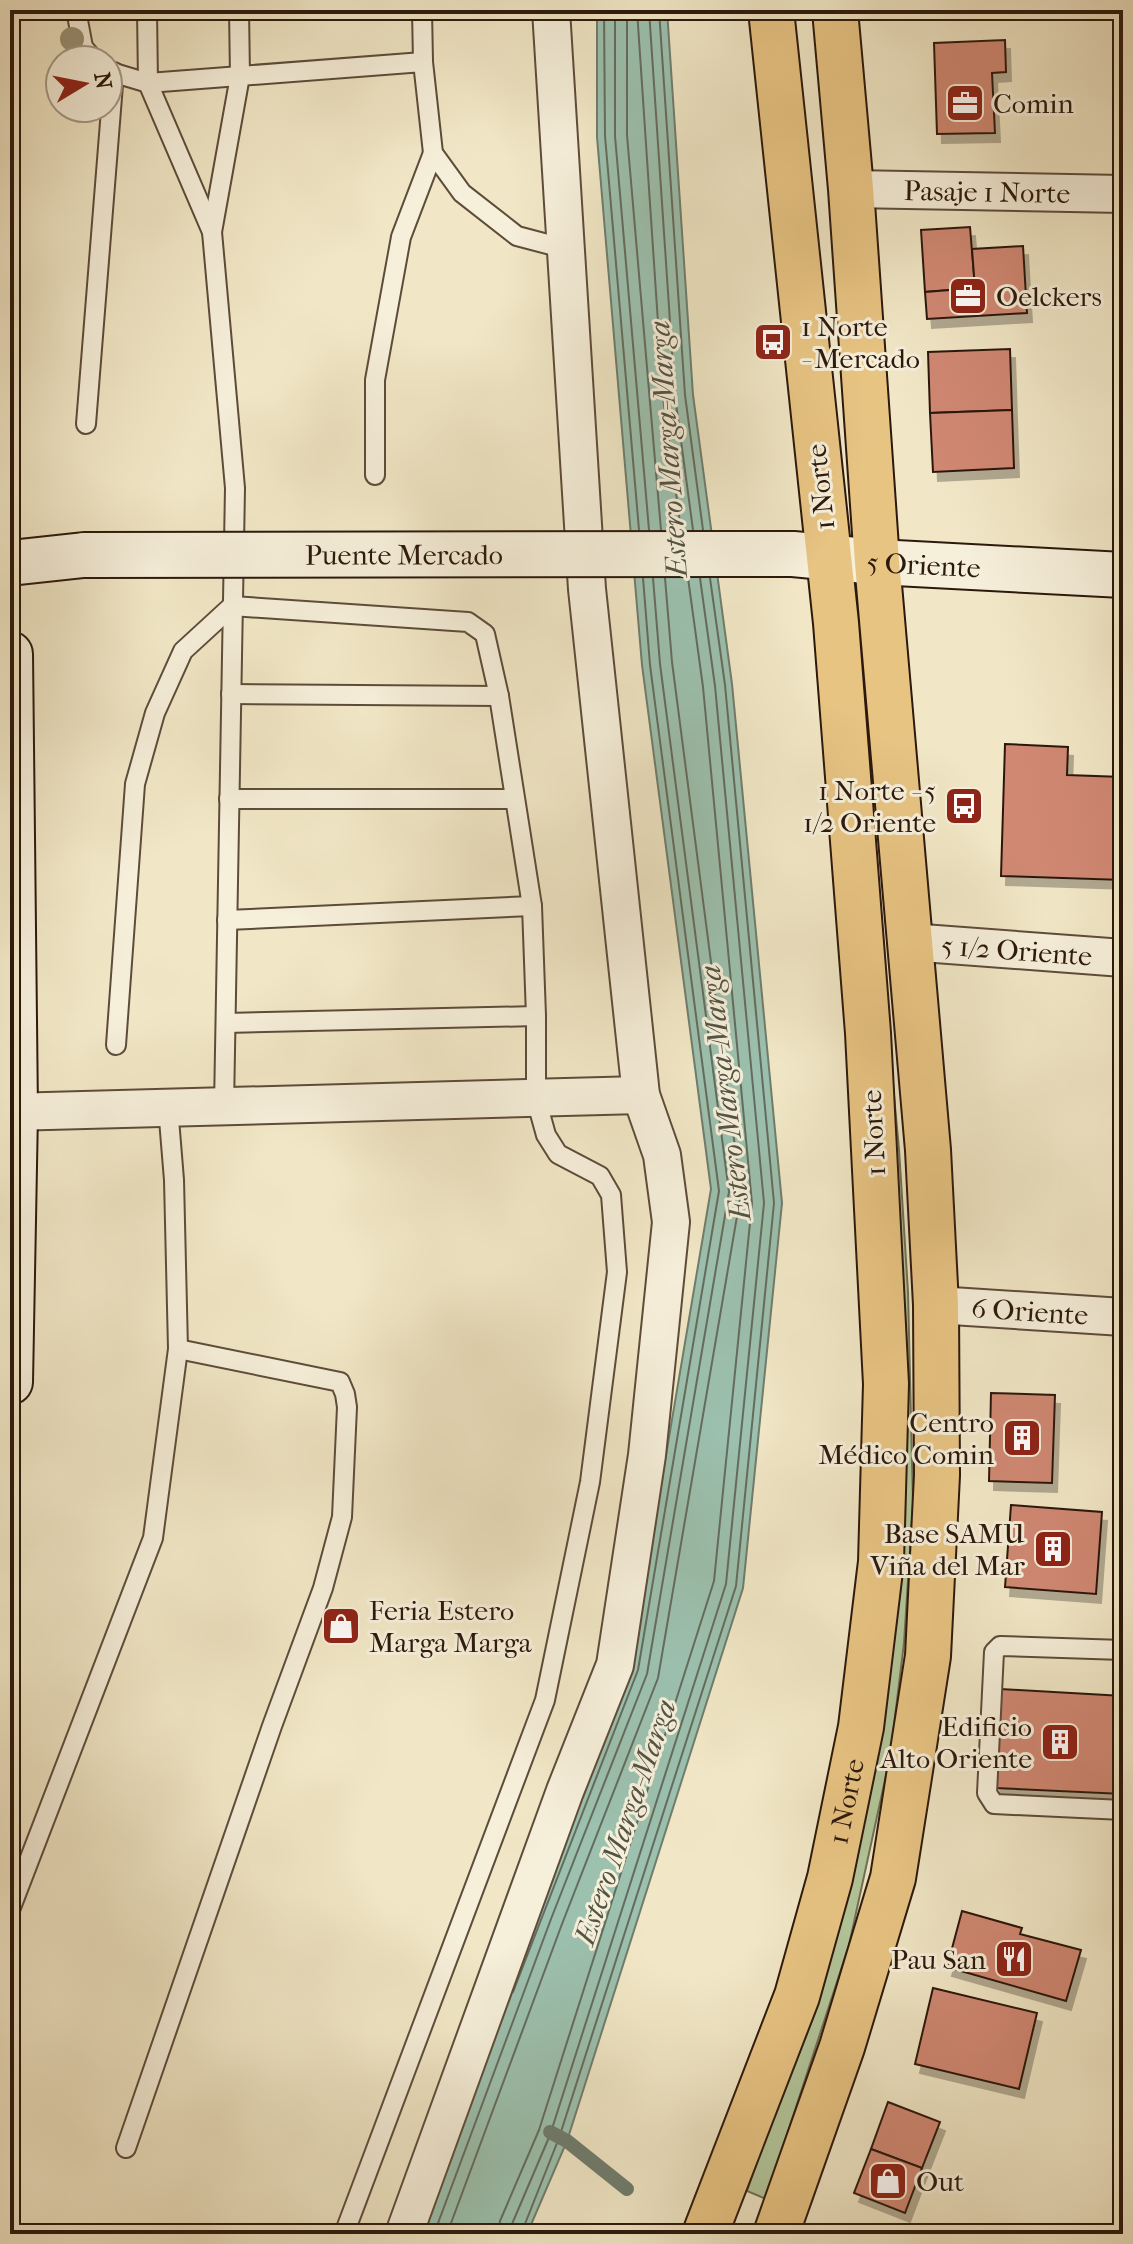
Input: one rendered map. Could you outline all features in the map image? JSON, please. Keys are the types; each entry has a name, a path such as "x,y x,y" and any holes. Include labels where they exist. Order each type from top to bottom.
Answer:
{"main road":[{"name":"1 Norte","path":"705,2234 797,1996 830,1878 861,1727 881,1562 886,1368 868,1033 836,623 771,10"},
{"name":"1 Norte","path":"776,2234 842,2047 893,1878 928,1656 937,1475 936,1305 928,1150 877,562 835,10"},
{"name":"5 Oriente","path":"726,554 828,556 877,562 1123,575"},
{"name":"Puente Mercado","path":"10,563 84,555 726,554"},
{"path":"10,654 13,1112 10,1382"}],"street":[{"path":"404,2234 565,1791 615,1665 647,1455 671,1222 662,1155 641,1095 587,589 551,10"},
{"name":"Pasaje 1 Norte","path":"851,189 1123,194"},
{"name":"5 1/2 Oriente","path":"909,942 1123,958"},
{"path":"13,1112 641,1095"},
{"name":"6 Oriente","path":"936,1305 1123,1317"}],"lane":[{"path":"76,10 82,44"},
{"path":"147,10 148,83 212,232"},
{"path":"224,1107 235,488 212,232 240,76 239,10"},
{"path":"375,475 375,380 395,266 401,237 433,153 423,62 422,10"},
{"path":"124,75 148,83 423,62"},
{"path":"86,424 107,124"},
{"path":"433,153 462,193 517,236 566,249"},
{"path":"116,1045 135,784 155,713 183,651 232,606 468,622 485,634 499,696 532,906 536,1099 546,1135 558,1154 600,1176 611,1195 617,1272 590,1482 545,1700 344,2234"},
{"path":"231,694 499,696"},
{"path":"229,799 514,799"},
{"path":"227,920 532,906"},
{"path":"226,1023 536,1016"},
{"path":"10,1910 153,1538 178,1349 174,1180 168,1107"},
{"path":"126,2148 323,1588 342,1517 347,1407 340,1382 178,1349"},
{"path":"1123,1650 1000,1646 994,1652 987,1793 994,1804 1123,1810"}],"shaded area":[{"path":"882,968 899,1149 908,1292 913,1503 904,1643 890,1757 849,1945 766,2199 747,2191 792,2059 858,1815"}],"water":[{"name":"Estero Marga-Marga","path":"597,10 667,10 693,395 732,684 782,1203 743,1588 567,2141 527,2234 415,2234 630,1668 711,1189 642,665 597,137"}],"building":[{"name":"Comin","path":"1005,40 1006,72 992,73 995,133 937,134 934,43"},
{"path":"970,227 975,288 925,292 921,230"},
{"path":"1023,246 1027,313 927,319 925,292 975,288 972,249"},
{"path":"1010,349 1012,410 930,413 928,352"},
{"path":"1012,410 1014,468 933,472 930,413"},
{"path":"1005,744 1068,747 1067,775 1123,777 1123,880 1001,876"},
{"name":"Centro Médico Comin","path":"991,1393 1055,1395 1052,1483 989,1481"},
{"path":"1115,1403 1123,1404 1123,1471 1113,1471"},
{"name":"Base SAMU Viña del Mar","path":"1011,1505 1102,1512 1096,1594 1005,1587"},
{"name":"Edificio Alto Oriente","path":"1000,1689 1123,1696 1123,1794 995,1788"},
{"name":"Pau San","path":"962,1911 1022,1928 1020,1934 1081,1950 1066,2001 947,1967"},
{"path":"933,1988 1037,2013 1019,2089 915,2064"},
{"path":"888,2102 940,2122 922,2168 871,2149"},
{"name":"Out","path":"871,2149 922,2168 905,2213 854,2193"}],"waterway":[{"path":"550,2132 567,2141 627,2189"}],"place":[{"name":"Comin","path":"965,103"},
{"name":"Oelckers","path":"968,296"},
{"name":"1 Norte - Mercado","path":"773,342"},
{"name":"1 Norte - 5 1/2 Oriente","path":"964,806"},
{"name":"Centro Médico Comin","path":"1022,1438"},
{"name":"Base SAMU Viña del Mar","path":"1053,1549"},
{"name":"Feria Estero Marga Marga","path":"341,1626"},
{"name":"Edificio Alto Oriente","path":"1060,1742"},
{"name":"Pau San","path":"1014,1959"},
{"name":"Out","path":"888,2181"}]}
